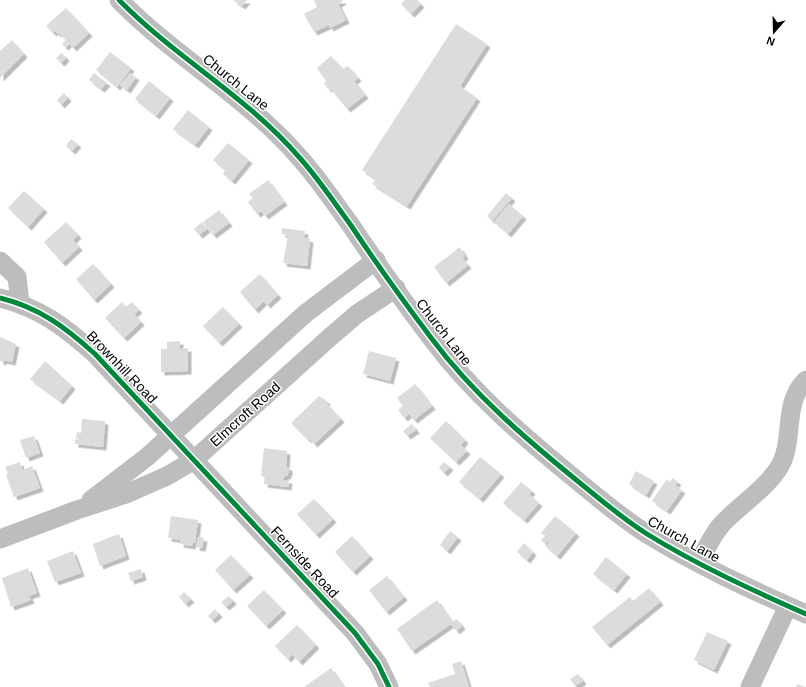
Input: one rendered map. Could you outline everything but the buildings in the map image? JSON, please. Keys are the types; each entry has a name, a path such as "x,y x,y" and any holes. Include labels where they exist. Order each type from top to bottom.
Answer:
{"street":[{"name":"Church Lane","path":"119,0 135,16 234,94 270,126 299,157 331,195 432,340 471,386 510,424 553,461 645,533 699,563 806,614"},
{"path":"0,260 17,277 20,303"},
{"name":"Elmcroft Road","path":"77,510 124,476 306,313 376,260"},
{"name":"Elmcroft Road","path":"0,539 77,510 126,494 167,476 194,460 357,314 396,288"},
{"name":"Brownhill Road","path":"0,298 20,303 48,316 72,333 95,354 194,460"},
{"path":"699,563 716,531 771,479 780,464 785,451 790,414 795,395 806,380"},
{"name":"Fernside Road","path":"194,460 355,633 378,664 390,687"},
{"path":"750,687 788,606"}],"cycle path":[{"path":"119,0 163,40 256,115 299,157 313,173 401,297 448,359 465,379 520,433 604,503 647,534 705,567 806,614"},
{"path":"0,298 28,307 40,313 73,335 95,354 355,633 378,664 389,687"}]}
